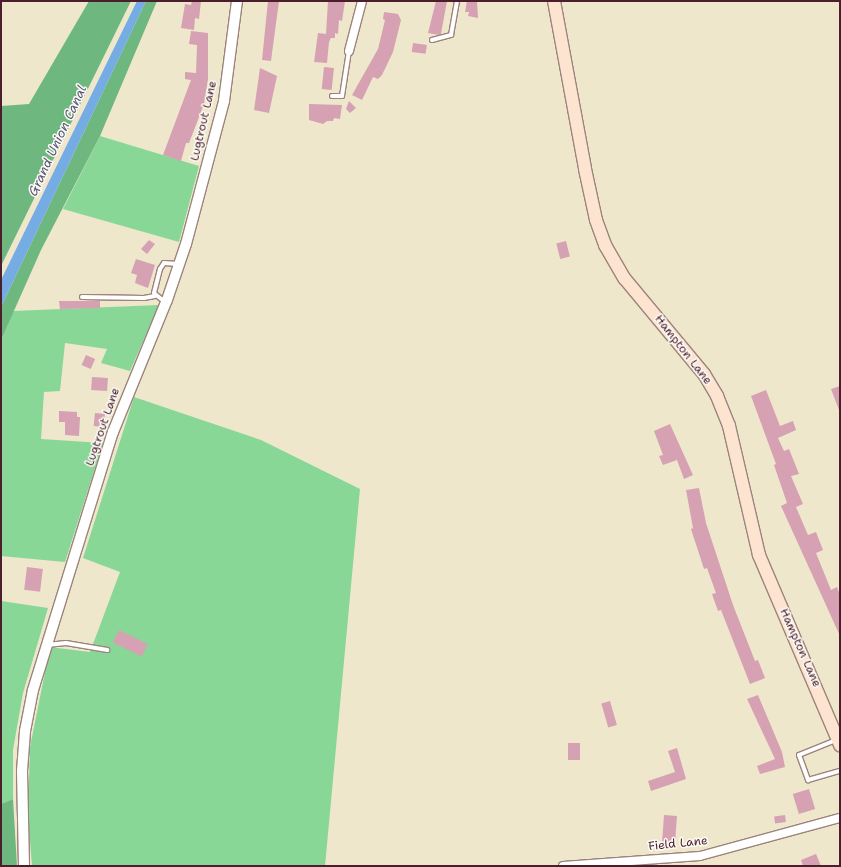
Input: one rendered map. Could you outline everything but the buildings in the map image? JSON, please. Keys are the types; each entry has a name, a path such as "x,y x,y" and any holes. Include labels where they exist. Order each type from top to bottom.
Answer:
{"main road":[{"name":"Hampton Lane","path":"554,1 585,169 596,220 605,245 625,279 704,374 717,396 729,426 759,555 839,742"}],"street":[{"name":"Lugtrout Lane","path":"24,866 22,771 25,731 45,645 113,432 166,303 179,264 224,101 237,1"},
{"path":"349,51 362,1"},
{"name":"Field Lane","path":"563,866 700,856 840,818"}],"lane":[{"path":"432,40 450,35 457,1"},
{"path":"332,96 342,96 349,51"},
{"path":"155,296 154,289 162,265 179,264"},
{"path":"82,297 144,298 155,296 166,303"},
{"path":"45,645 66,643 107,650"},
{"path":"839,742 799,755 808,780 840,771"}],"green space":[{"path":"89,1 131,1 1,266 1,106 29,104"},
{"path":"146,1 157,1 100,136 41,250 1,340 1,307"},
{"path":"100,136 199,166 179,242 63,209"},
{"path":"159,305 130,371 101,363 107,349 65,343 60,391 44,392 41,439 103,443 65,562 1,556 1,340 13,311"},
{"path":"134,397 261,440 360,489 325,866 32,866 28,814 30,747 50,647 90,652 120,572 83,558"},
{"path":"1,601 48,608 23,693 13,750 13,799 1,804"},
{"path":"13,799 17,866 1,866 1,804"}],"water":[{"path":"137,1 146,1 1,307 1,280"}],"water label":[{"name":"Grand Union Canal","path":"58,141"}]}
